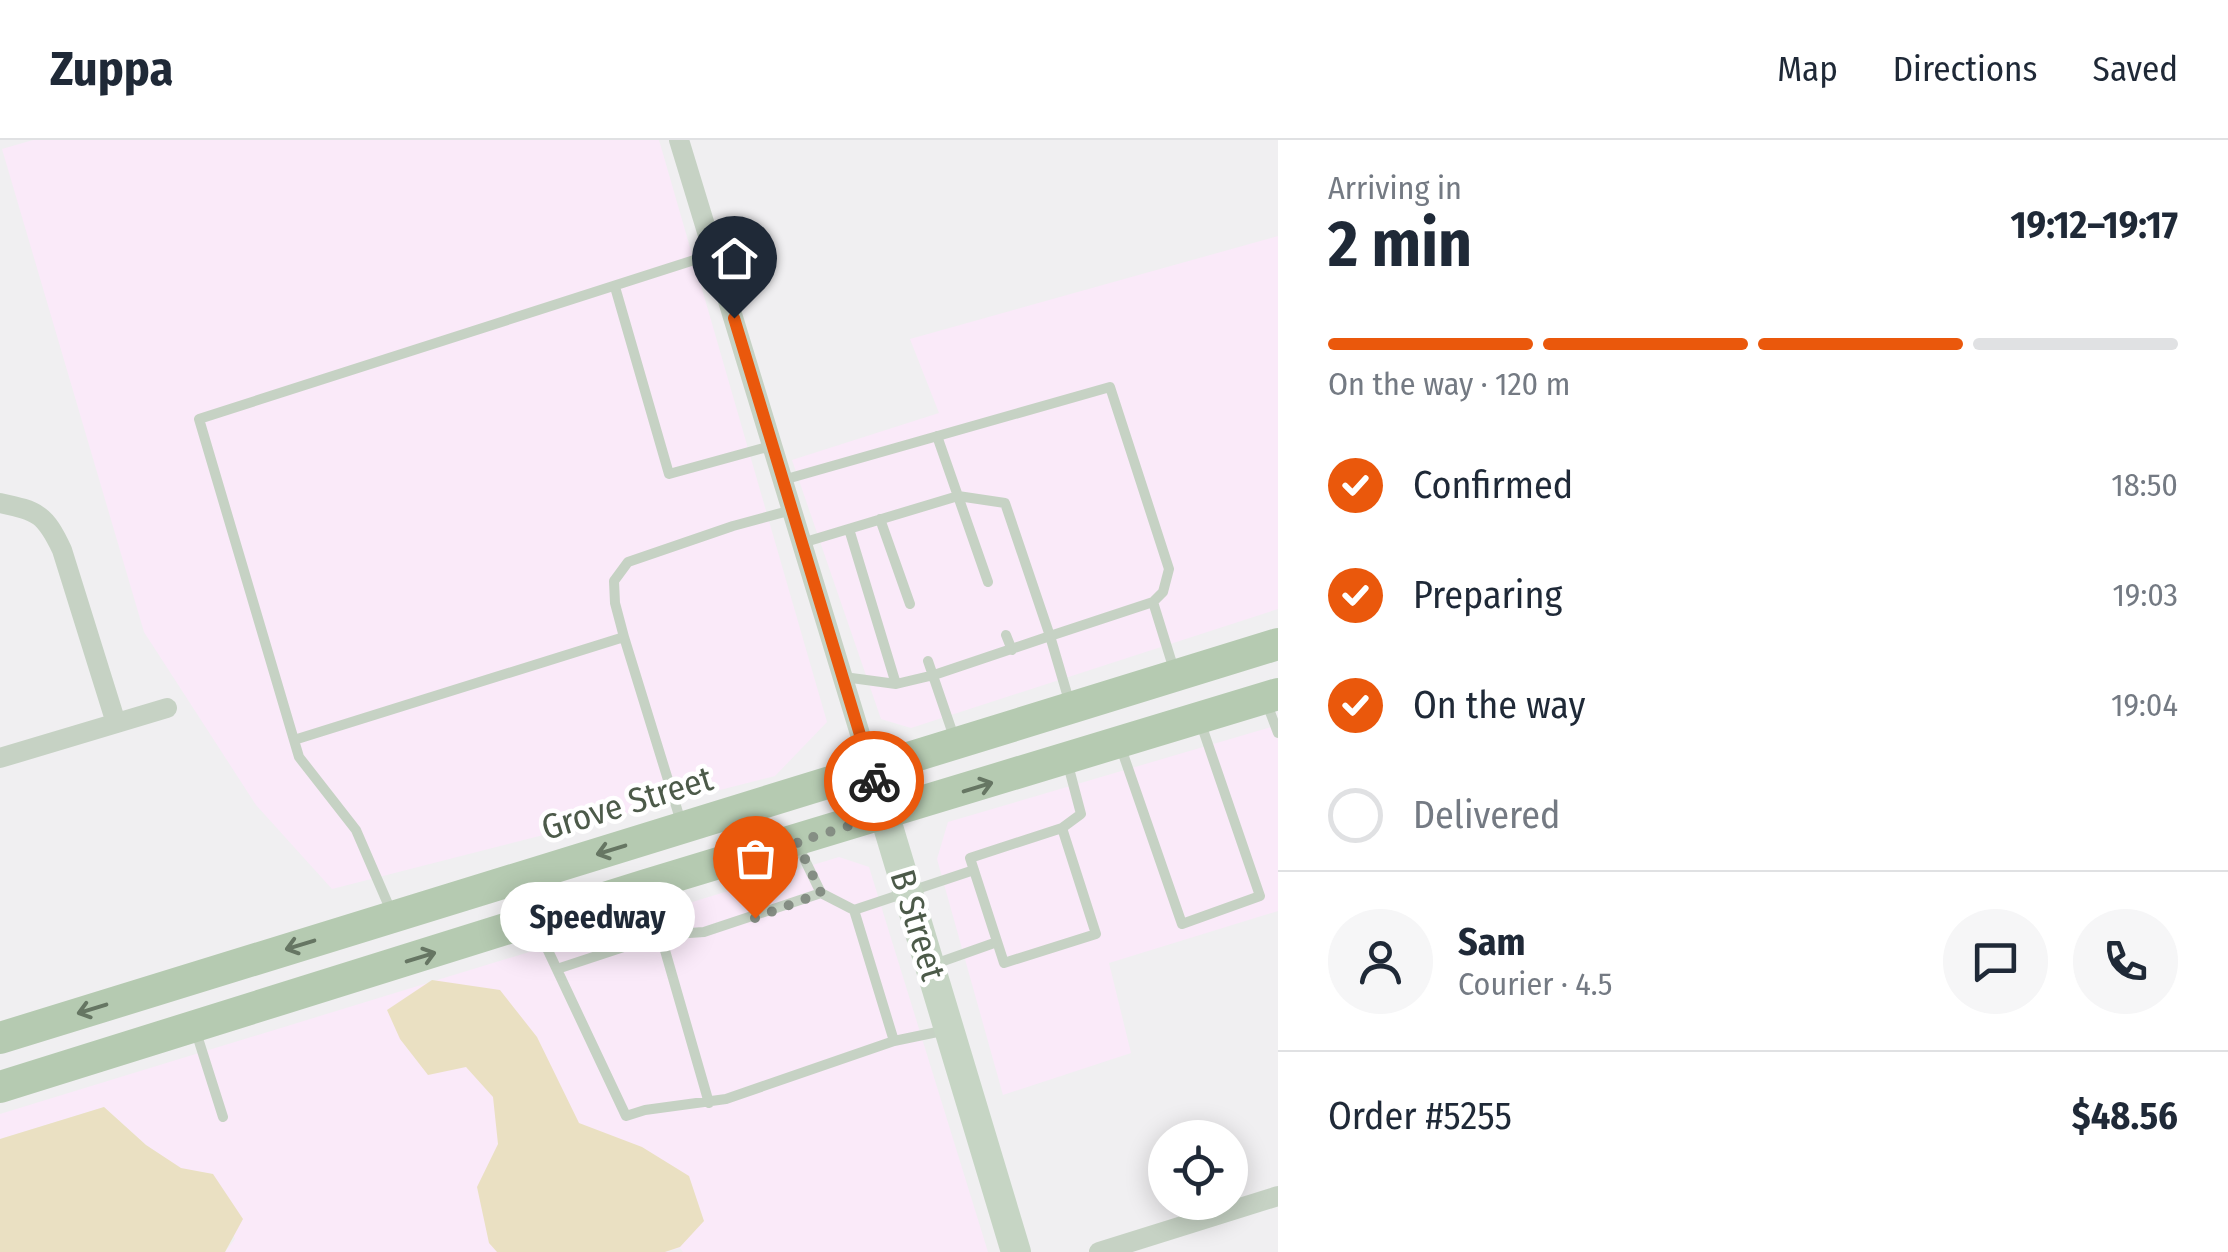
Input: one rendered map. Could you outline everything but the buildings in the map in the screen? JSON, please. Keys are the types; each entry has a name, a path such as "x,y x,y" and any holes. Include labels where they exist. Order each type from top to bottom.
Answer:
{"main road":[{"name":"Grove Street","path":"0,1038 1278,644"},
{"path":"0,1087 646,885 1272,696"},
{"name":"B Street","path":"871,770 1016,1252"}],"street":[{"name":"B Street","path":"679,140 871,770"},
{"path":"0,504 36,511 50,524 62,550 116,723"},
{"path":"0,758 167,708"},
{"path":"1099,1252 1278,1196"}],"lane":[{"path":"393,916 356,830 299,757 199,419 714,254"},
{"path":"615,287 669,474 772,446"},
{"path":"783,480 1110,387 1169,569 1163,592 1153,602 1012,650 896,684 844,677"},
{"path":"938,436 988,582"},
{"path":"802,543 958,496 1004,502 1072,708"},
{"path":"683,827 624,637 614,581 628,562 792,510"},
{"path":"880,520 910,604"},
{"path":"849,528 896,684"},
{"path":"1153,602 1176,676"},
{"path":"1006,636 1012,650"},
{"path":"294,740 624,637"},
{"path":"928,661 956,744"},
{"path":"1272,696 1278,733"},
{"path":"1119,743 1182,924 1260,896 1199,718"},
{"path":"1062,828 1096,934 1004,964 970,858 1062,828 1081,814 1066,759"},
{"path":"797,842 821,893 854,910 974,870"},
{"path":"646,885 710,1104"},
{"path":"557,970 660,935 704,932 821,893"},
{"path":"854,910 894,1041"},
{"path":"535,922 626,1116 645,1110 710,1104 894,1041 949,1029"},
{"path":"930,965 997,942"},
{"path":"194,1027 224,1117"}],"shaded area":[{"path":"33,140 659,140 827,722 775,776 332,889 256,805 144,632 2,149"},
{"path":"1278,236 1278,609 911,728 881,719 792,460 939,413 910,339"},
{"path":"1278,725 1278,911 1109,963 1131,1053 1003,1095 937,859 948,822"},
{"path":"839,857 869,867 988,1252 683,1252 680,1248 665,1252 225,1252 235,1239 213,1174 181,1169 146,1145 104,1107 0,1139 0,1114"},
{"path":"432,980 500,990 537,1037 579,1123 642,1147 689,1176 704,1221 680,1247 665,1252 497,1252 489,1243 477,1187 498,1144 493,1097 466,1067 428,1075 400,1039 387,1010"},
{"path":"104,1107 146,1145 181,1168 213,1174 243,1219 225,1252 0,1252 0,1139"}],"way so far":[{"path":"755,918 821,893 797,842 884,815 874,781"}],"place":[{"name":"Speedway","path":"755,918"}],"route":[{"path":"734,318 874,781"}]}
